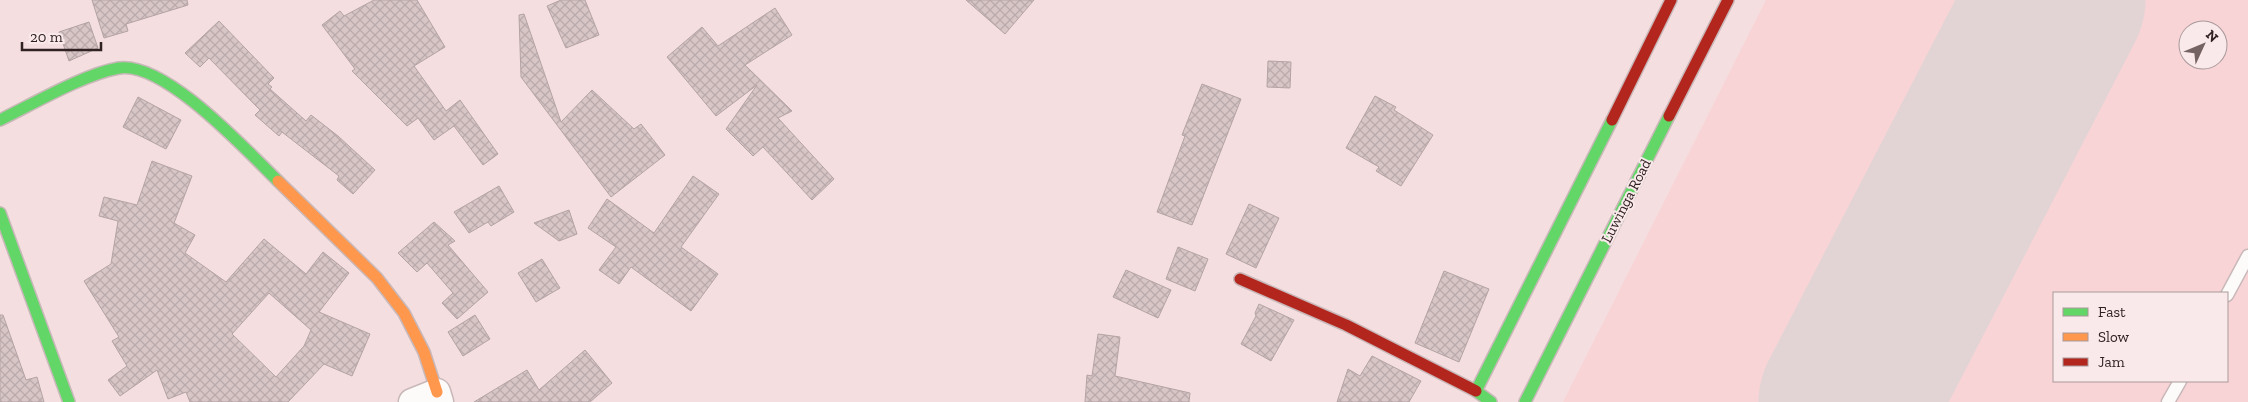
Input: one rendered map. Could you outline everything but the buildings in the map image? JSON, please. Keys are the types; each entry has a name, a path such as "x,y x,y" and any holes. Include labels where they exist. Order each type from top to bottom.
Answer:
{"main road":[{"path":"1476,391 1566,216 1671,0"},
{"name":"Luwinga Road","path":"1525,402 1728,0"},
{"path":"0,120 89,78 121,68 148,73 178,89 214,119 377,278 404,313 424,352 438,397"},
{"path":"0,213 68,402"},
{"path":"1240,279 1346,325 1476,391 1491,402"}],"street":[{"path":"412,402 438,397"}],"lane":[{"path":"2228,293 2248,256"},
{"path":"2168,402 2179,382"}],"shaded area":[{"path":"1766,0 2248,0 2248,402 1563,402"}],"taxiway":[{"path":"1862,374 1870,402"}],"runway":[{"path":"1848,402 2056,0"}],"traffic: fast":[{"path":"0,120 90,76 119,68 138,70 159,78 204,111 278,181"},
{"path":"1525,402 1669,116"},
{"path":"1491,402 1476,391 1612,120"},
{"path":"0,213 69,402"}],"traffic: slow":[{"path":"278,181 377,278 404,313 424,352 437,392"}],"traffic: jam":[{"path":"1612,120 1671,0"},
{"path":"1669,116 1728,0"},
{"path":"1240,279 1346,325 1476,391"}]}
